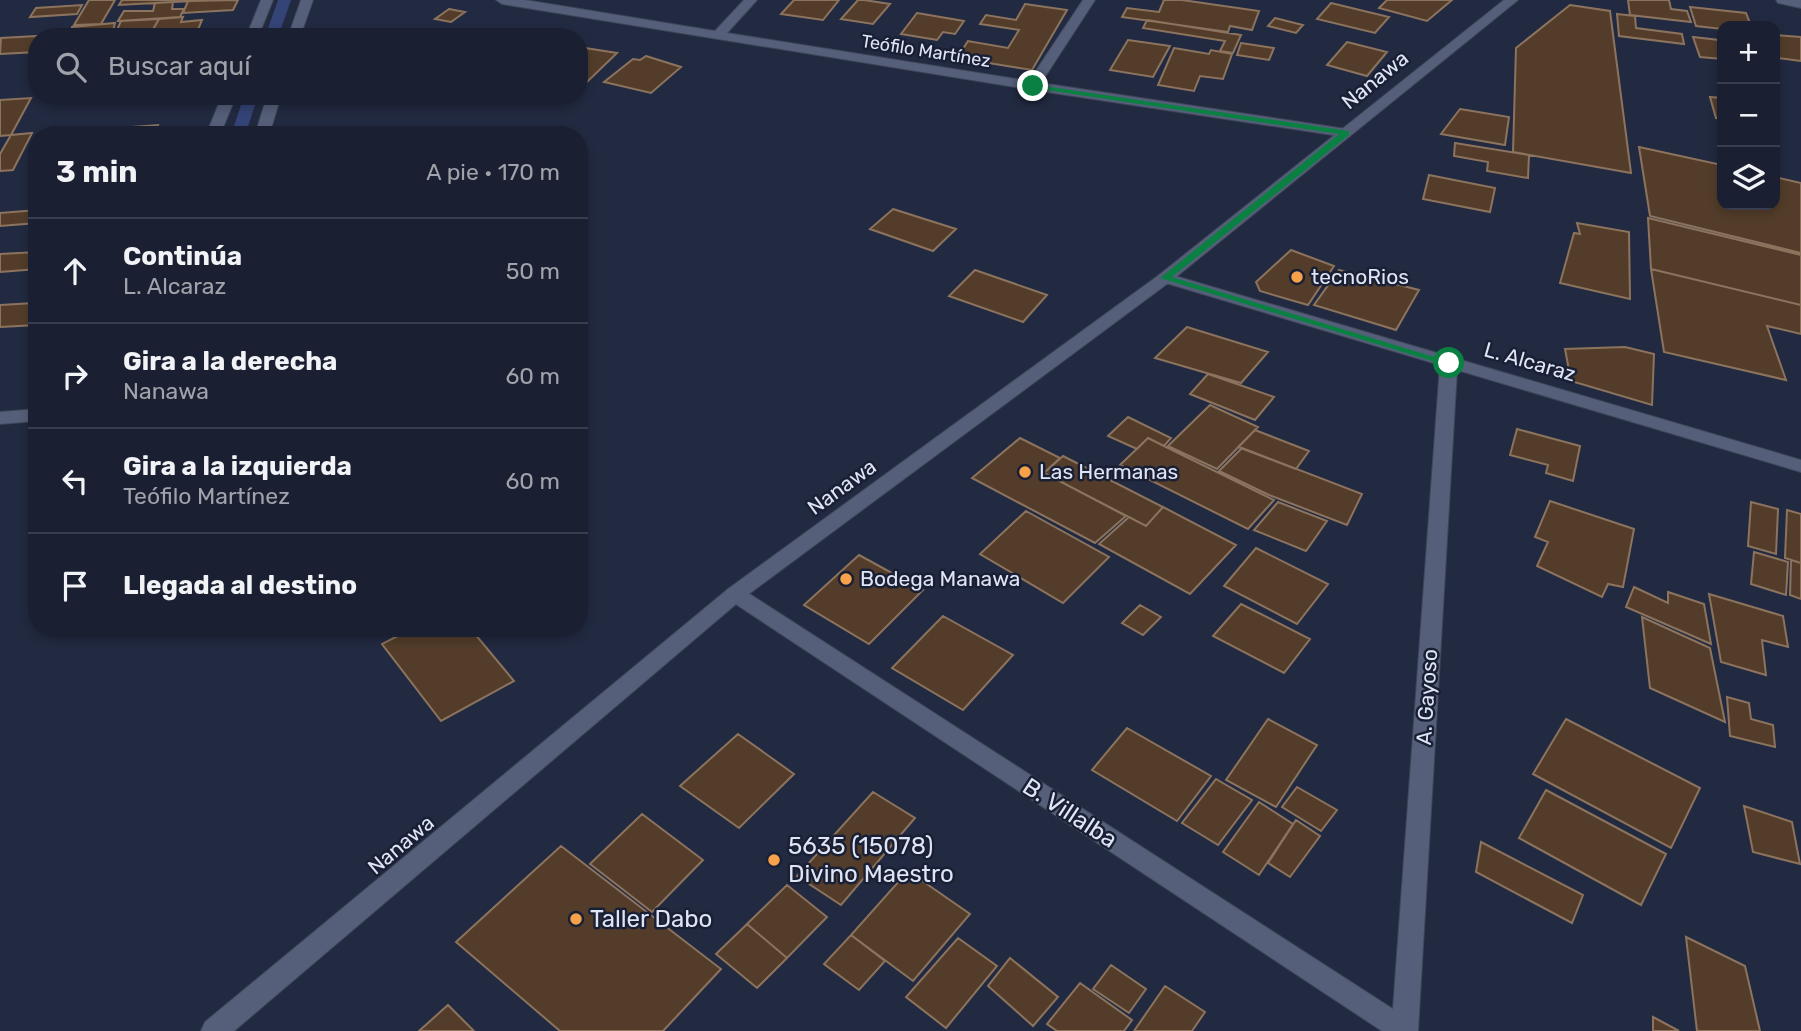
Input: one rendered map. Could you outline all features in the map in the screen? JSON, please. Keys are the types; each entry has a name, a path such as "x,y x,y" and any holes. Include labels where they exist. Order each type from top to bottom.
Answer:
{"street":[{"path":"256,28 267,0"},
{"path":"297,28 307,0"},
{"name":"Teófilo Martínez","path":"502,0 1033,86 1346,133"},
{"path":"719,34 751,0"},
{"path":"1033,86 1089,0"},
{"name":"Nanawa","path":"214,1031 735,594 1165,278 1512,0"},
{"path":"1782,0 1801,4"},
{"path":"217,126 226,105"},
{"path":"265,126 271,105"},
{"name":"L. Alcaraz","path":"1165,278 1801,466"},
{"name":"A. Gayoso","path":"1405,1031 1449,363"},
{"path":"0,418 28,416"},
{"name":"B. Villalba","path":"735,594 1405,1031"}],"shaded area":[{"path":"278,0 291,0 281,28 268,28"},
{"path":"241,105 255,105 248,126 234,126"}],"building":[{"path":"89,0 115,0 101,24 74,25"},
{"path":"122,0 212,0 119,5"},
{"path":"238,0 233,10 183,13 188,1"},
{"path":"794,0 839,0 823,20 781,14"},
{"path":"858,0 890,4 873,24 841,19"},
{"path":"1164,0 1259,11 1252,30 1230,26 1228,32 1122,17 1127,8 1159,12"},
{"path":"1387,0 1452,0 1427,21 1379,8"},
{"path":"1628,0 1669,0 1671,9 1687,11 1691,22 1630,15"},
{"path":"173,2 172,9 184,9 180,17 118,21 124,11 153,11 155,3"},
{"path":"1331,3 1389,17 1375,33 1317,19"},
{"path":"1025,4 1067,10 1032,70 957,58 968,41 1008,48 1019,30 980,24 986,15 1016,20"},
{"path":"82,5 77,14 30,17 36,8"},
{"path":"1570,5 1610,11 1631,173 1513,152 1516,48"},
{"path":"1690,7 1746,13 1749,21 1717,21 1717,28 1696,26"},
{"path":"449,9 465,12 451,22 435,19"},
{"path":"917,13 964,21 955,34 943,32 937,40 901,34"},
{"path":"1617,14 1635,16 1636,28 1682,34 1684,44 1619,36"},
{"path":"183,17 181,22 202,20 199,28 154,28 159,19"},
{"path":"1275,18 1303,25 1296,33 1268,26"},
{"path":"159,19 154,28 118,28 121,21"},
{"path":"1147,20 1241,35 1233,53 1220,51 1225,41 1143,28"},
{"path":"115,23 114,28 72,27"},
{"path":"1780,35 1801,37 1801,61 1780,58"},
{"path":"28,36 28,52 0,54 1,38"},
{"path":"1693,37 1717,40 1717,59 1700,57"},
{"path":"1128,40 1170,46 1153,77 1110,70"},
{"path":"1347,42 1387,52 1367,76 1327,65"},
{"path":"1241,43 1274,48 1269,60 1237,55"},
{"path":"588,48 617,53 588,81"},
{"path":"1174,48 1209,54 1211,50 1232,54 1223,79 1200,76 1194,91 1158,85"},
{"path":"646,56 681,67 651,93 604,82 633,59 640,60"},
{"path":"1710,97 1717,98 1716,118"},
{"path":"28,98 28,104 11,135 0,136 0,100"},
{"path":"1460,109 1509,117 1505,145 1441,134"},
{"path":"28,133 28,141 13,170 0,171 0,154 11,135"},
{"path":"1455,143 1529,155 1528,178 1487,171 1488,162 1454,156"},
{"path":"1639,147 1717,164 1717,210 1780,210 1780,178 1801,183 1801,253 1650,216"},
{"path":"1429,175 1495,188 1490,212 1423,199"},
{"path":"893,209 956,229 933,251 870,229"},
{"path":"28,211 28,224 0,226 0,213"},
{"path":"1648,218 1801,255 1801,305 1651,269"},
{"path":"1577,223 1629,232 1630,299 1560,283 1574,233 1580,234"},
{"path":"1291,250 1334,266 1308,305 1260,291 1256,282"},
{"path":"28,252 28,270 0,272 0,254"},
{"path":"1651,269 1801,305 1801,334 1767,326 1786,380 1664,352"},
{"path":"975,270 1047,295 1023,322 949,296"},
{"path":"1339,270 1419,290 1396,330 1314,305"},
{"path":"28,303 28,325 0,327 0,305"},
{"path":"1187,327 1268,352 1241,383 1155,358"},
{"path":"1625,347 1654,354 1652,405 1571,381 1565,349"},
{"path":"1208,374 1274,397 1255,420 1190,394"},
{"path":"1210,405 1258,427 1217,469 1168,446"},
{"path":"1128,417 1171,438 1164,446 1148,438 1137,449 1108,436"},
{"path":"1517,429 1580,446 1573,481 1546,473 1548,465 1510,455"},
{"path":"1255,430 1309,451 1296,469 1238,447"},
{"path":"1020,438 1060,458 1044,473 1126,516 1095,543 972,478"},
{"path":"1148,438 1274,500 1248,529 1120,465"},
{"path":"1242,448 1362,494 1347,525 1269,495 1219,471"},
{"path":"1063,456 1163,507 1146,526 1044,473"},
{"path":"1550,501 1634,529 1623,587 1608,584 1602,597 1537,566 1548,542 1535,537"},
{"path":"1278,502 1327,521 1306,551 1254,530"},
{"path":"1751,502 1778,509 1776,554 1748,546"},
{"path":"1163,507 1236,545 1190,594 1099,544 1129,517 1146,526"},
{"path":"1787,510 1801,514 1801,563 1785,558"},
{"path":"1026,511 1109,557 1063,603 980,554"},
{"path":"1256,548 1328,584 1297,624 1224,586"},
{"path":"1754,552 1788,562 1786,595 1751,584"},
{"path":"859,555 923,590 869,644 804,605"},
{"path":"1791,560 1801,563 1801,599 1790,595"},
{"path":"1634,587 1668,603 1668,592 1704,604 1711,644 1626,607"},
{"path":"1709,594 1783,616 1788,647 1762,640 1766,675 1721,662"},
{"path":"1241,604 1310,639 1284,673 1213,636"},
{"path":"1140,605 1161,617 1143,635 1122,623"},
{"path":"943,616 1013,655 963,710 892,668"},
{"path":"1642,617 1710,648 1725,722 1650,688"},
{"path":"396,637 477,637 514,681 441,721 382,644"},
{"path":"1727,697 1749,703 1751,719 1773,725 1775,747 1730,736"},
{"path":"1268,719 1317,745 1276,807 1226,780"},
{"path":"1566,719 1700,788 1671,848 1533,774"},
{"path":"1127,728 1211,776 1177,821 1092,770"},
{"path":"738,734 794,774 739,828 680,786"},
{"path":"1216,779 1252,800 1218,845 1182,823"},
{"path":"1297,787 1337,810 1321,831 1282,807"},
{"path":"1546,790 1666,854 1641,905 1519,838"},
{"path":"873,792 915,818 841,905 797,876"},
{"path":"1259,802 1293,824 1259,875 1223,852"},
{"path":"1744,806 1792,822 1800,864 1753,852"},
{"path":"642,814 703,860 652,912 590,864"},
{"path":"1296,820 1320,836 1290,877 1268,863"},
{"path":"1481,842 1583,895 1572,923 1476,872"},
{"path":"561,846 721,969 663,1031 560,1031 456,942"},
{"path":"908,871 970,914 913,981 851,935"},
{"path":"787,885 827,917 787,958 747,924"},
{"path":"747,924 787,958 757,988 716,954"},
{"path":"851,935 885,961 859,990 824,964"},
{"path":"1686,937 1745,966 1760,1031 1697,1031"},
{"path":"958,938 997,966 946,1028 906,997"},
{"path":"1010,958 1058,997 1033,1026 988,986"},
{"path":"1111,965 1146,989 1129,1013 1093,989"},
{"path":"1080,983 1132,1020 1124,1031 1057,1031 1047,1024"},
{"path":"1165,986 1205,1012 1192,1031 1134,1031"},
{"path":"448,1005 474,1031 419,1031"},
{"path":"1653,1017 1679,1031 1653,1031"}],"place":[{"name":"tecnoRios","path":"1297,277"},
{"name":"Las Hermanas","path":"1025,472"},
{"name":"Bodega Manawa","path":"846,579"},
{"name":"5635 (15078) Divino Maestro","path":"774,860"},
{"name":"Taller Dabo","path":"576,919"}],"route":[{"path":"1033,86 1346,133 1165,278 1449,363"}]}
